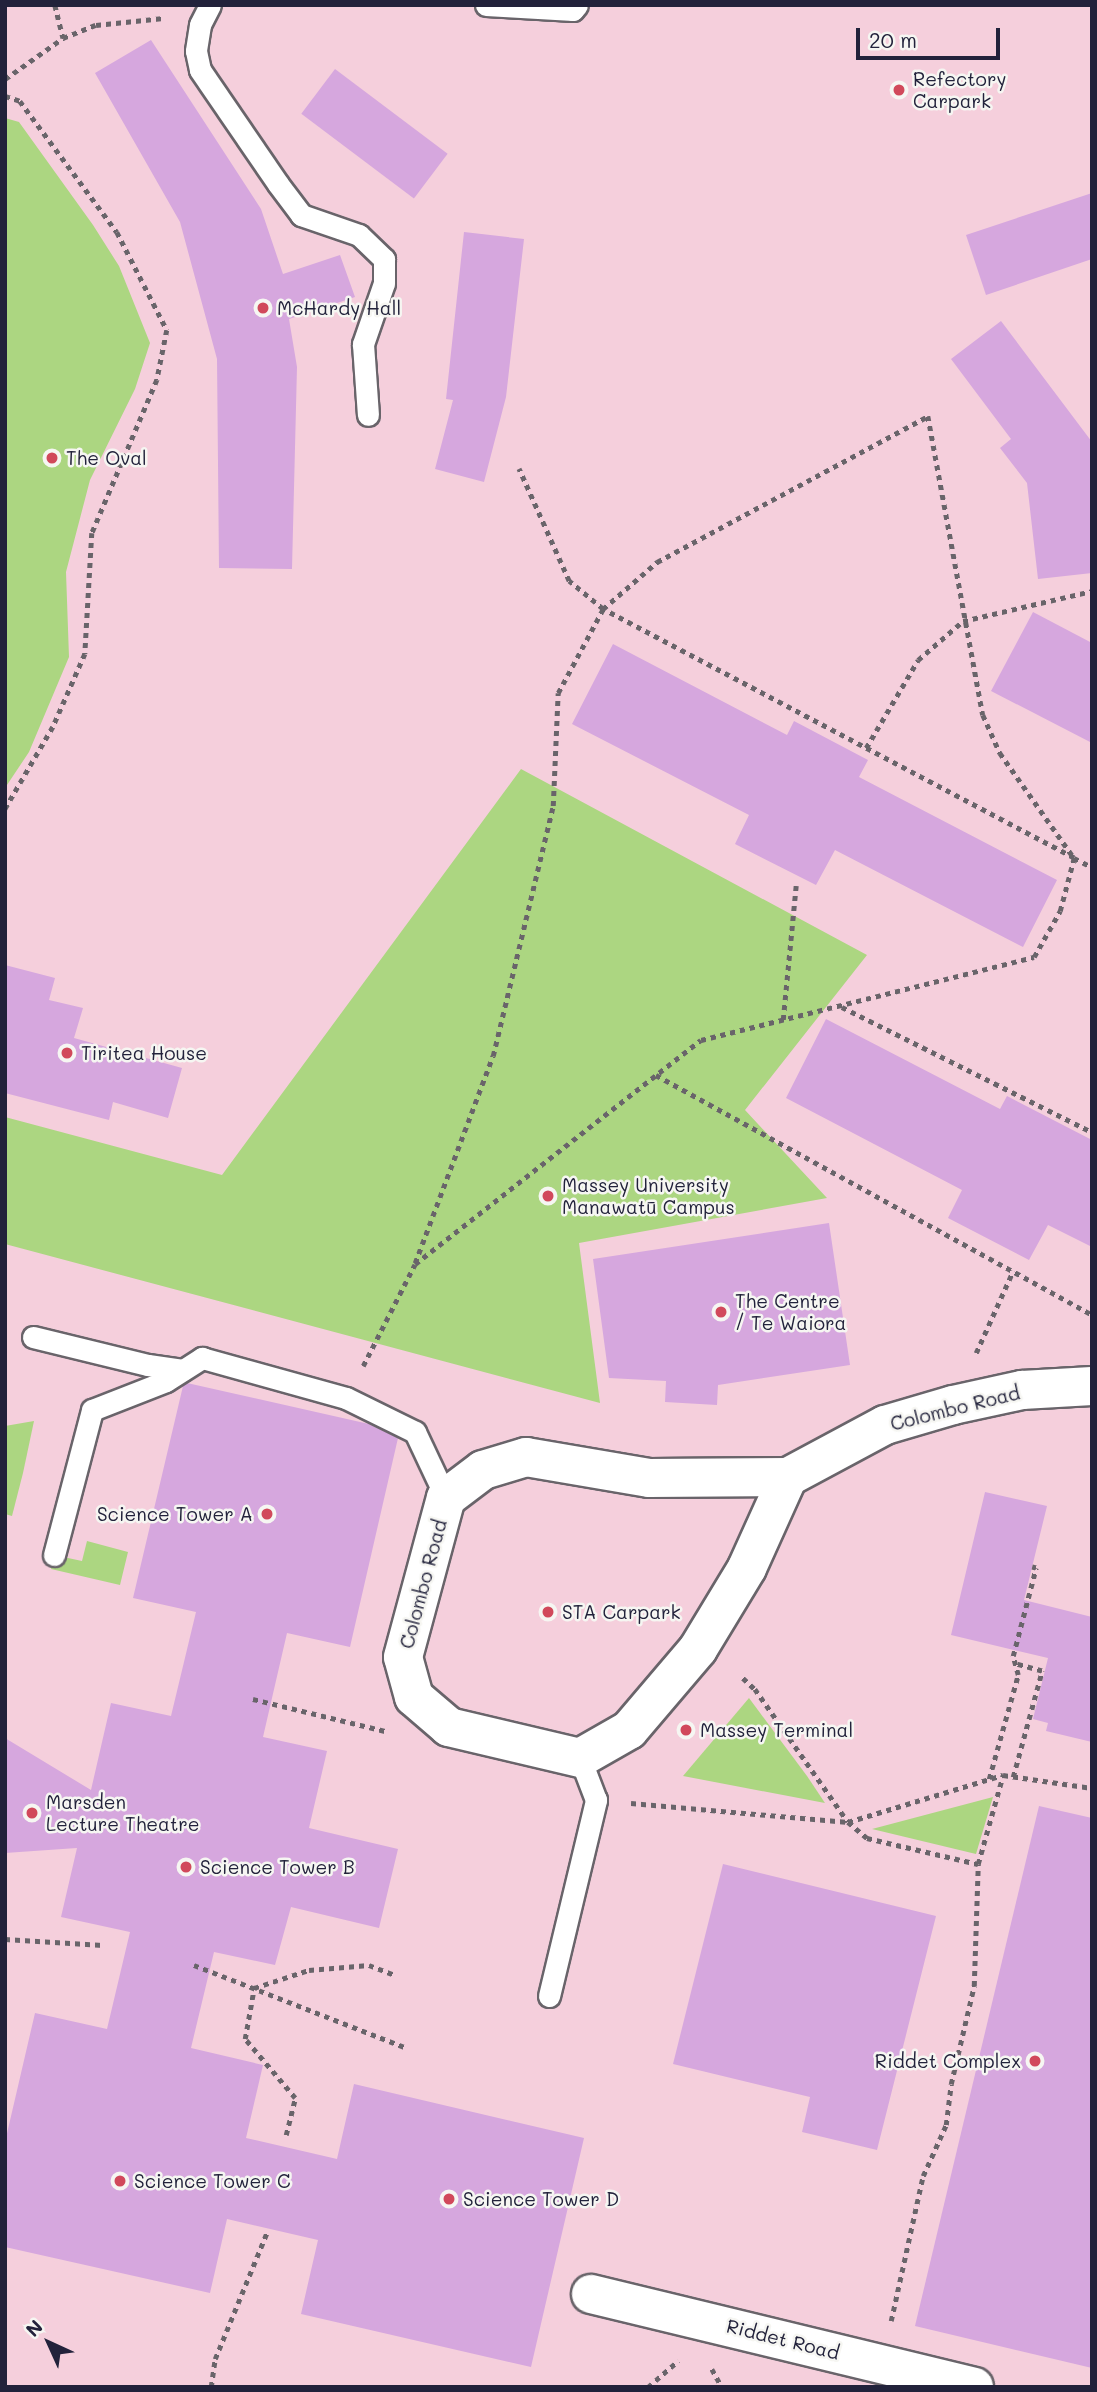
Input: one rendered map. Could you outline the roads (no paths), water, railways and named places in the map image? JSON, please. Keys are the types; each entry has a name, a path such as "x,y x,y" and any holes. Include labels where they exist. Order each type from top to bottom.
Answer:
{"street":[{"name":"Colombo Road","path":"580,1758 449,1727 414,1697 403,1657 446,1498 483,1470 526,1457 649,1478 788,1478 885,1425 953,1405 1022,1390 1092,1386"},
{"path":"580,1758 629,1730 698,1649 747,1568 788,1478"},
{"name":"Riddet Road","path":"591,2294 974,2387"}],"lane":[{"path":"209,5 200,26 196,51 200,70 270,172 301,215 359,235 384,259 384,283 363,344 368,415"},
{"path":"486,5 573,10 577,5"},
{"path":"33,1336 148,1365 183,1370"},
{"path":"54,1555 92,1410 166,1381 202,1358 346,1398 415,1432 446,1498"},
{"path":"549,1996 596,1800 580,1758"}],"place":[{"name":"Refectory Carpark","path":"899,90"},
{"name":"McHardy Hall","path":"263,308"},
{"name":"The Oval","path":"52,458"},
{"name":"Tiritea House","path":"67,1053"},
{"name":"Massey University Manawatū Campus","path":"548,1196"},
{"name":"The Centre / Te Waiora","path":"721,1312"},
{"name":"Science Tower A","path":"267,1514"},
{"name":"STA Carpark","path":"548,1612"},
{"name":"Massey Terminal","path":"686,1730"},
{"name":"Marsden Lecture Theatre","path":"32,1813"},
{"name":"Science Tower B","path":"186,1867"},
{"name":"Riddet Complex","path":"1035,2061"},
{"name":"Science Tower C","path":"120,2181"},
{"name":"Science Tower D","path":"449,2199"}]}
